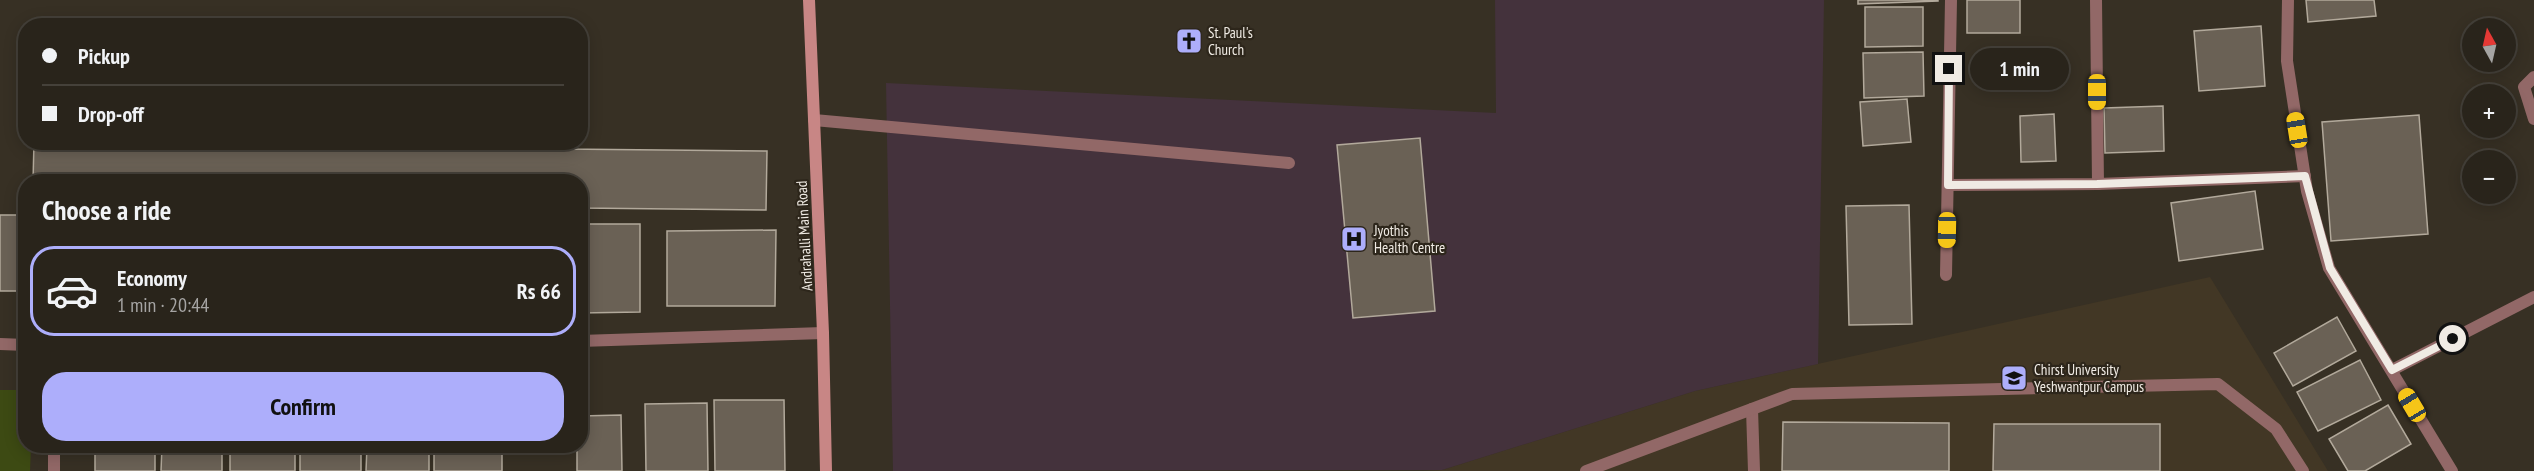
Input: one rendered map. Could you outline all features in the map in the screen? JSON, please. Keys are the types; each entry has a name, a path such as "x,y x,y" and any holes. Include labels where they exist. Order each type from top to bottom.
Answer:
{"main road":[{"name":"Andrahalli Main Road","path":"809,0 823,333 826,471"}],"street":[{"path":"1946,275 1950,0"},
{"path":"2096,0 2097,184"},
{"path":"2288,0 2287,61 2305,176 2330,268 2452,471"},
{"path":"2534,77 2524,87 2534,119"},
{"path":"814,120 1288,163"},
{"path":"1948,185 2097,184 2305,176"},
{"path":"2392,370 2534,297"},
{"path":"588,341 823,333"},
{"path":"0,344 18,345"},
{"path":"1586,471 1792,394 2218,384 2276,429 2303,471"},
{"path":"1752,410 1754,471"},
{"path":"54,453 54,471"}],"shaded area":[{"name":"Jyothis Health Centre","path":"1495,0 1824,0 1818,364 1695,391 1442,470 893,471 886,83 1496,113"},
{"name":"Chirst University Yeshwantpur Campus","path":"2210,277 2328,471 1422,471 1442,470 1695,391"}],"green space":[{"path":"0,390 18,390 18,453 31,453 30,471 0,471"}],"building":[{"path":"1858,0 1938,0 1938,1 1858,4"},
{"path":"1967,0 2020,0 2020,33 1967,33"},
{"path":"2306,0 2374,0 2376,16 2308,22"},
{"path":"1865,7 1923,7 1923,46 1865,47"},
{"path":"2261,26 2265,86 2199,91 2194,31"},
{"path":"1923,52 1924,96 1864,98 1863,53"},
{"path":"1907,99 1911,142 1863,146 1860,102"},
{"path":"2163,106 2164,151 2105,153 2104,108"},
{"path":"2054,114 2056,161 2021,162 2020,116"},
{"path":"2419,115 2428,234 2331,241 2322,122"},
{"path":"1420,138 1435,311 1353,318 1337,145"},
{"path":"34,150 767,151 766,210 588,208 588,174 33,174"},
{"path":"2255,191 2263,249 2179,261 2171,203"},
{"path":"1909,205 1912,324 1849,325 1846,206"},
{"path":"0,215 18,215 18,291 0,291"},
{"path":"588,224 640,224 640,312 588,313"},
{"path":"776,230 775,306 667,306 667,231"},
{"path":"2337,317 2356,351 2293,386 2274,353"},
{"path":"2360,360 2381,400 2318,431 2297,392"},
{"path":"714,400 784,400 785,471 715,471"},
{"path":"707,403 708,471 646,471 645,404"},
{"path":"2388,405 2411,444 2365,471 2348,471 2329,439"},
{"path":"621,415 622,471 577,471 577,453 588,453 588,416"},
{"path":"1783,422 1949,423 1949,471 1782,471"},
{"path":"1994,424 2160,424 2160,471 1993,471"},
{"path":"95,453 155,453 155,471 95,471"},
{"path":"162,453 222,453 222,471 161,471"},
{"path":"230,453 295,453 295,471 230,471"},
{"path":"300,453 361,453 361,471 300,471"},
{"path":"367,453 429,453 429,471 366,471"},
{"path":"434,453 502,453 502,471 434,471"}],"place":[{"name":"St. Paul's Church","path":"1189,41"},
{"name":"Jyothis Health Centre","path":"1354,239"},
{"name":"Chirst University Yeshwantpur Campus","path":"2014,378"}],"route":[{"path":"1949,69 1948,185 2097,184 2305,176 2307,191 2330,268 2392,370 2453,339"}]}
